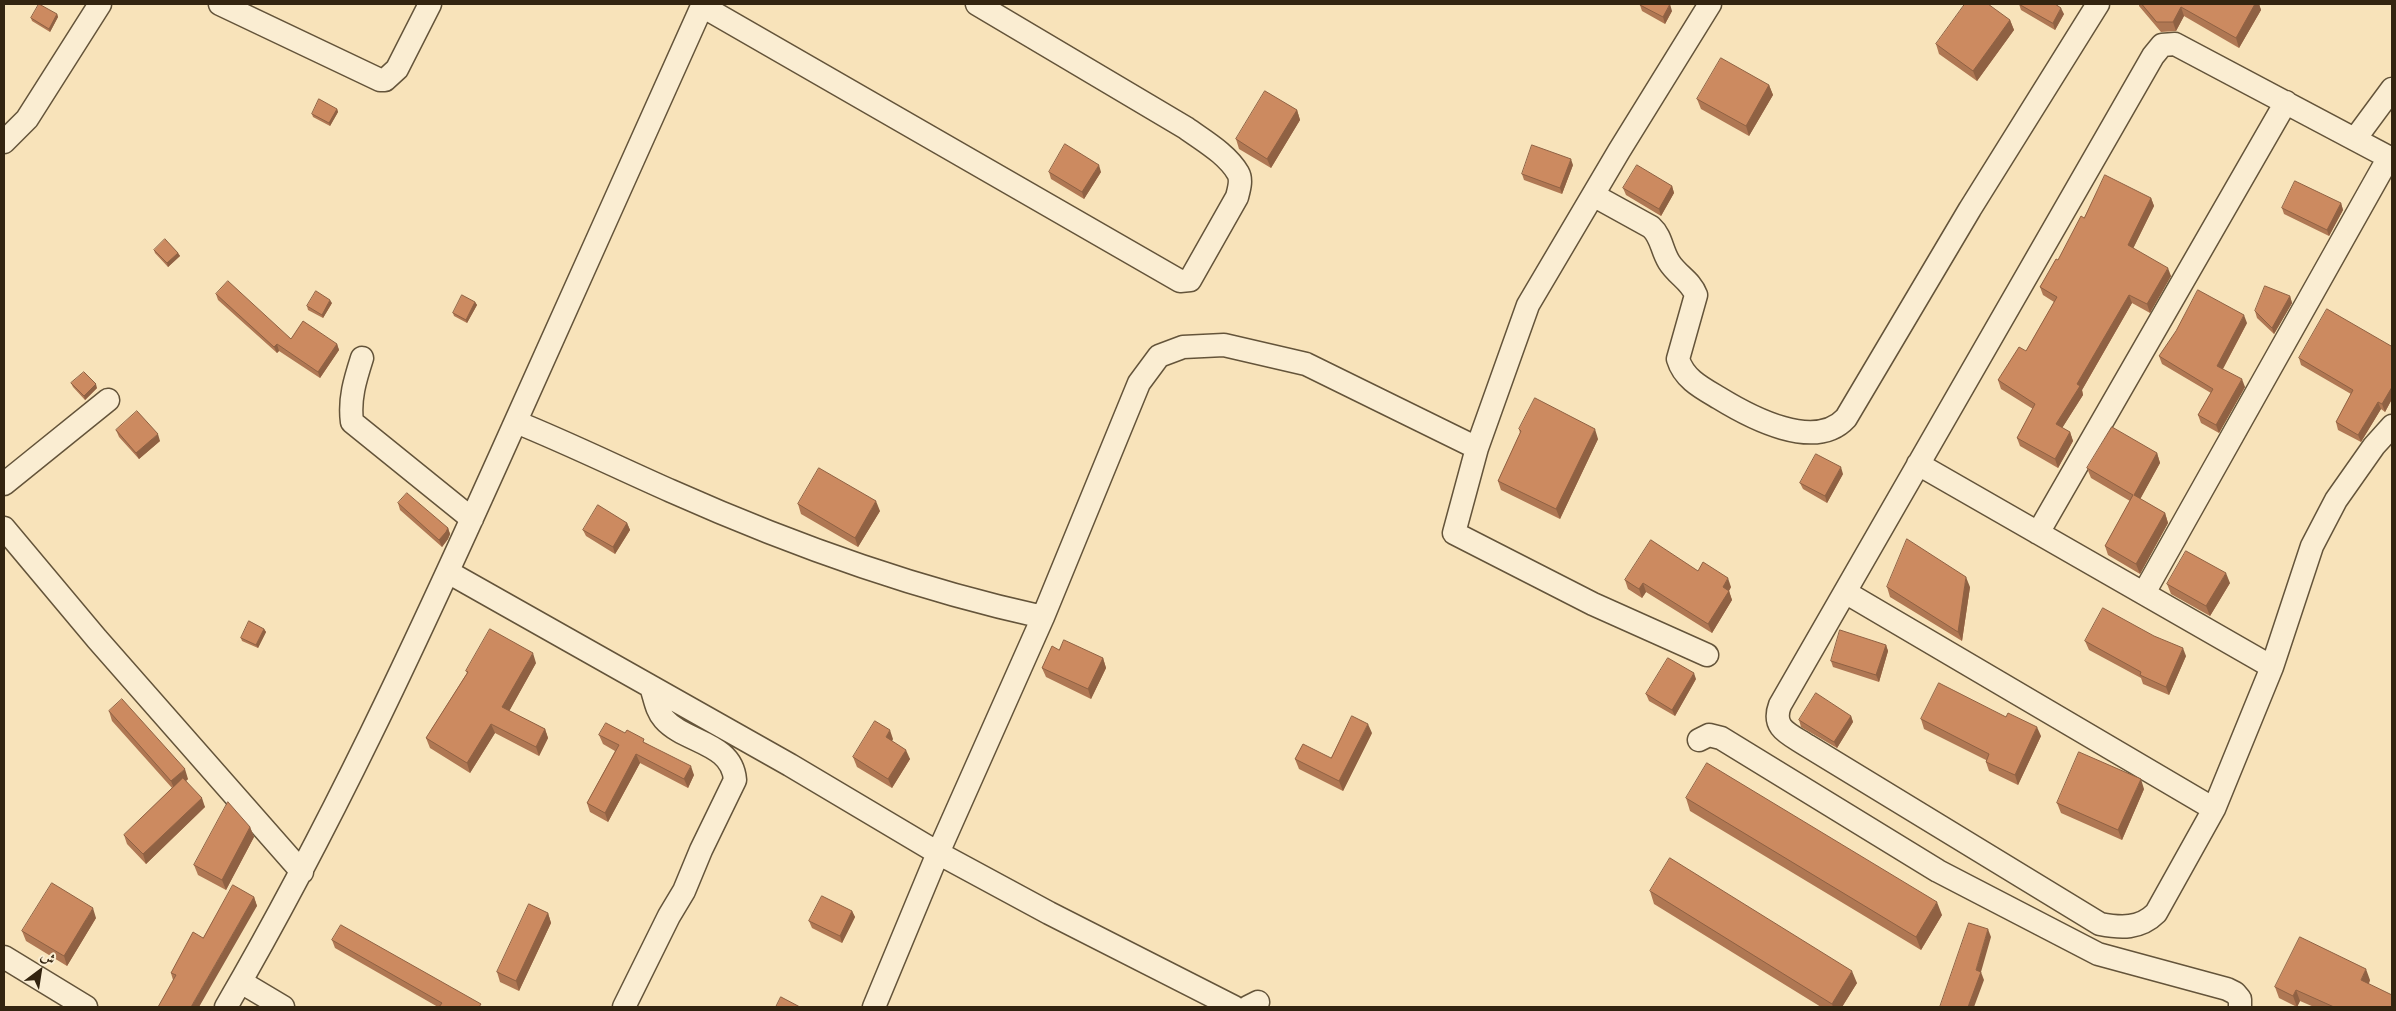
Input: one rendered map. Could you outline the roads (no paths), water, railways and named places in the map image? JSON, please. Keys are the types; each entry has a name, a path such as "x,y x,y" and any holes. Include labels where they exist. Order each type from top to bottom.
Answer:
{"street":[{"path":"4,142 27,119 100,4"},
{"path":"220,4 380,80 385,80 397,69 430,4"},
{"path":"226,1007 302,872 448,572 702,5 1180,281 1190,280 1237,197 1240,184 1238,174 1219,151 1186,128 977,4"},
{"path":"1707,655 1592,604 1454,533 1477,448 1528,305 1710,4"},
{"path":"1593,195 1651,227 1658,234 1668,260 1678,275 1693,287 1696,295 1680,346 1678,359 1681,369 1692,381 1742,412 1770,426 1807,432 1839,426 1846,418 1970,209 2098,4"},
{"path":"2144,593 2391,158 2175,44 2162,45 2153,56 1780,705 1776,719 1778,725 1808,746 2100,924 2130,926 2146,923 2156,914 2214,809 2272,667 2312,546 2336,500 2374,446 2392,426"},
{"path":"2355,139 2392,89"},
{"path":"2038,533 2286,102"},
{"path":"874,1007 938,853 1042,617 1139,383 1159,356 1183,347 1224,345 1306,364 1477,448"},
{"path":"362,358 353,387 350,409 352,422 472,519"},
{"path":"4,484 108,400"},
{"path":"516,422 582,449 671,491 886,575 982,604 1042,617"},
{"path":"1918,464 2272,667"},
{"path":"4,528 97,639 302,872"},
{"path":"448,572 652,687 938,853 1050,913 1234,1007"},
{"path":"1845,592 2214,809"},
{"path":"624,1007 668,916 684,891 701,850 735,780 735,771 728,759 708,745 669,724 663,718 658,710 652,687"},
{"path":"1699,740 1709,735 1721,738 1938,870 2098,954 2227,988 2235,992 2240,999 2240,1007"},
{"path":"4,957 86,1007"},
{"path":"241,982 284,1007"}]}
